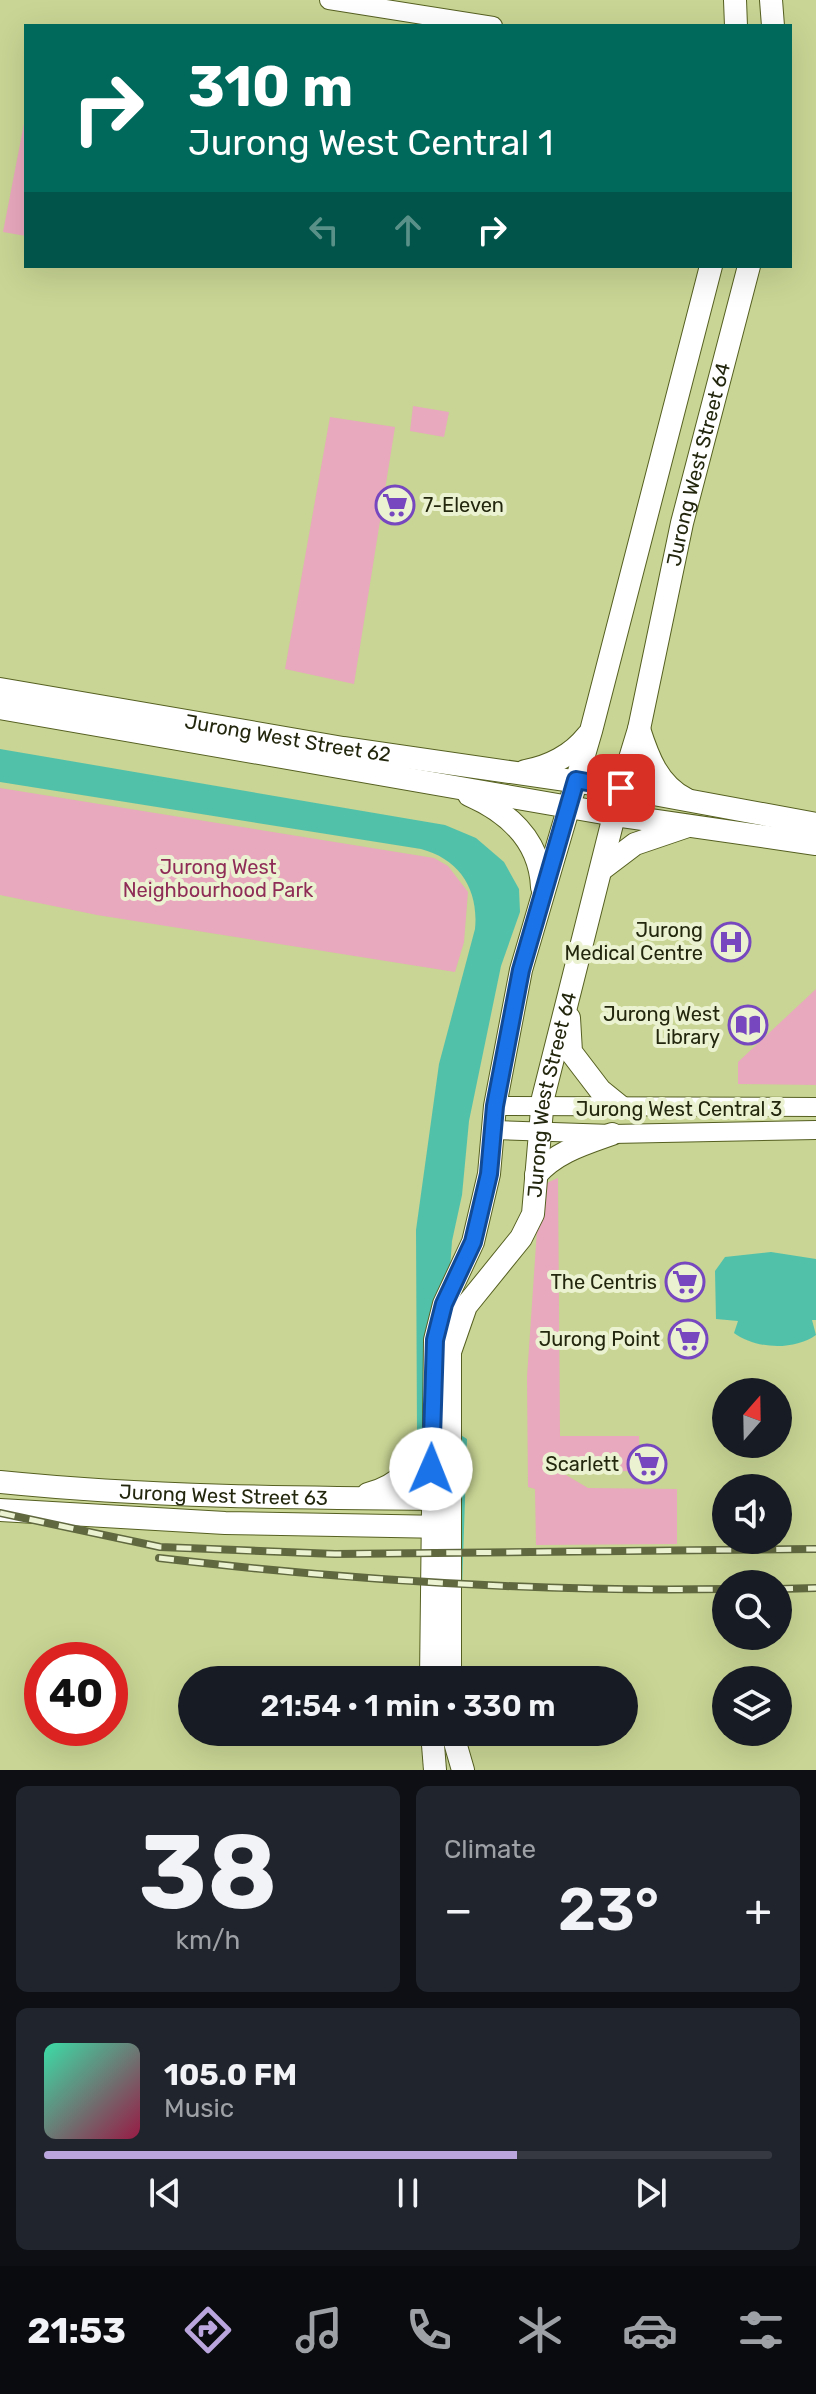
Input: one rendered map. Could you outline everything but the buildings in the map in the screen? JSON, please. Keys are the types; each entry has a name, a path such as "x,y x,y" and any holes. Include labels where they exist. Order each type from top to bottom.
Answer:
{"street":[{"path":"329,0 480,24"},
{"path":"735,0 736,24"},
{"path":"771,0 773,24"},
{"name":"Jurong West Street 64","path":"441,1499 432,1433 435,1340 444,1304 473,1242 489,1174 495,1106 521,970 591,731 710,268"},
{"name":"Jurong West Street 64","path":"432,1666 450,1352 466,1306 533,1214 542,1106 567,997 639,729 672,564 748,268"},
{"name":"Jurong West Street 62","path":"0,689 328,746 621,788 693,814"},
{"name":"Jurong West Street 62","path":"0,708 615,815 693,814"},
{"path":"639,729 656,771 693,814 816,844"},
{"path":"512,772 529,771 561,758 576,750 591,731"},
{"path":"454,787 486,802 527,835 539,861 543,901"},
{"path":"602,869 635,844 693,814 816,824"},
{"path":"567,997 571,1052 600,1090 621,1107"},
{"name":"Jurong West Central 3","path":"495,1106 816,1107"},
{"name":"Jurong West Central 3","path":"494,1130 612,1134 816,1130"},
{"path":"536,1175 545,1165 566,1152 612,1134"},
{"path":"347,1499 388,1489 400,1480 421,1457 432,1433"},
{"name":"Jurong West Street 63","path":"0,1482 70,1489 347,1499 441,1499"},
{"name":"Jurong West Street 63","path":"0,1510 225,1523 440,1526"},
{"name":"Jurong West Street 64","path":"440,1526 449,1666"},
{"path":"433,1746 435,1770"},
{"path":"456,1746 463,1770"}],"green space":[{"path":"24,123 24,236 3,232"},
{"path":"413,406 449,412 444,437 410,431"},
{"path":"330,417 395,427 354,684 285,669"},
{"name":"Jurong West Neighbourhood Park","path":"0,788 434,858 448,866 468,892 464,942 455,972 97,915 0,895"},
{"path":"816,989 816,1085 738,1084 738,1062"},
{"path":"558,1178 560,1436 639,1436 640,1471 561,1472 588,1488 677,1489 677,1544 536,1545 535,1489 528,1487 527,1377 540,1186"}],"water":[{"path":"0,749 445,825 476,838 504,862 519,889 520,912 501,966 469,1121 462,1195 452,1241 449,1282 453,1430 467,1439 459,1666 453,1666 428,1602 417,1430 416,1230 439,1064 475,929 474,901 470,889 456,868 421,849 0,782"},
{"path":"771,1252 816,1259 816,1320 812,1320 816,1335 797,1344 775,1346 753,1342 734,1333 738,1321 716,1319 715,1271 725,1257"}],"railway":[{"path":"0,1513 160,1547 335,1554 816,1549"},
{"path":"159,1558 300,1573 442,1583 584,1589 712,1589"},
{"path":"792,1589 816,1588"}],"place":[{"name":"7-Eleven","path":"395,505"},
{"name":"Jurong Medical Centre","path":"731,942"},
{"name":"Jurong West Library","path":"748,1025"},
{"name":"The Centris","path":"685,1282"},
{"name":"Jurong Point","path":"688,1339"},
{"name":"Scarlett","path":"647,1464"}],"route":[{"path":"431,1469 435,1340 454,1277 473,1242 489,1174 495,1106 521,970 576,780 621,788"}]}
